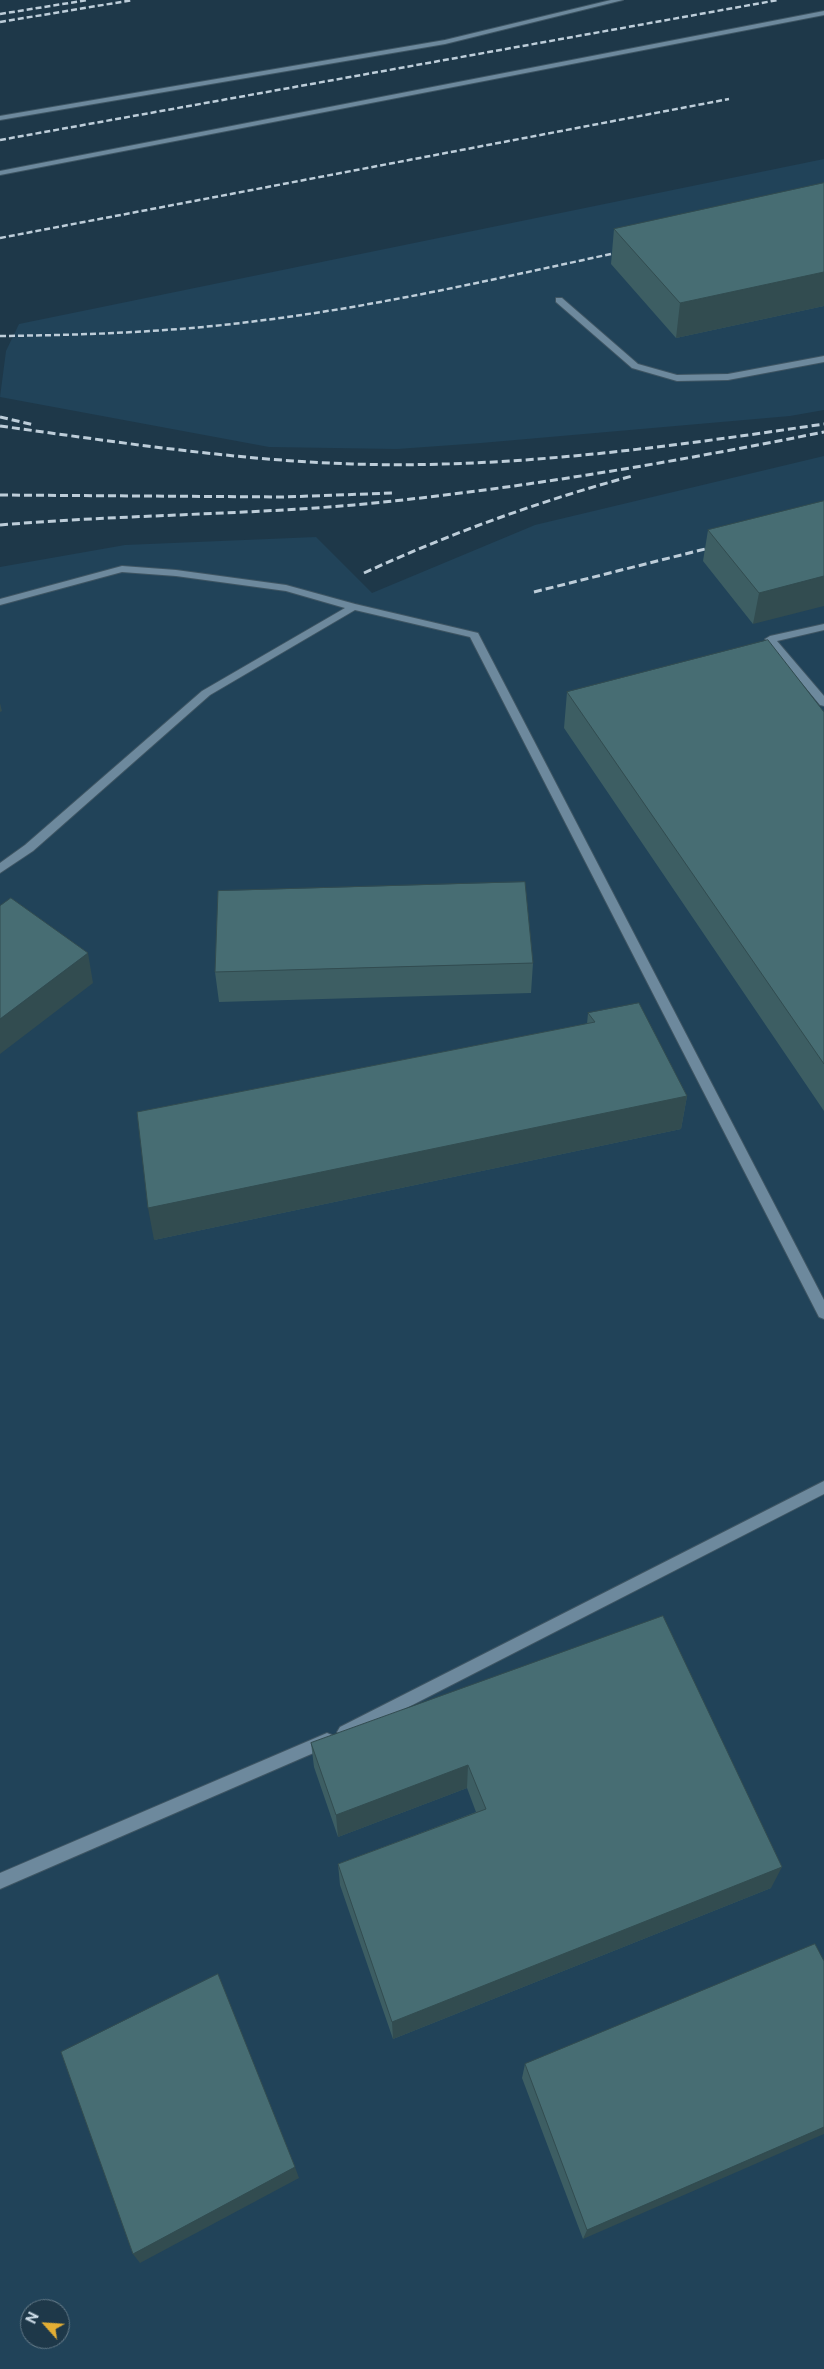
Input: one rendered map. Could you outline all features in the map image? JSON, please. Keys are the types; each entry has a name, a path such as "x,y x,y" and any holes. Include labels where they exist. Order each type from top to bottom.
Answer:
{"lane":[{"path":"0,118 445,42 620,0"},
{"path":"0,173 824,13"},
{"path":"559,300 635,366 677,378 728,377 824,359"},
{"path":"0,602 122,569 176,573 286,588 474,635 824,1314"},
{"path":"0,869 36,842 206,693 354,606"},
{"path":"824,627 770,639 824,704"},
{"path":"0,1881 370,1721 824,1488"}],"shaded area":[{"path":"824,159 824,410 790,416 397,449 269,447 0,397 6,351 19,324"},
{"path":"824,456 824,2369 0,2369 0,567 125,545 316,537 372,593 535,525"}],"building":[{"path":"824,183 824,272 680,303 614,229"},
{"path":"824,501 824,576 759,593 708,530"},
{"path":"768,640 824,712 824,1064 567,692"},
{"path":"525,882 533,963 215,972 218,891"},
{"path":"11,898 88,953 0,1019 0,906"},
{"path":"639,1003 687,1096 148,1208 137,1112 595,1022 588,1013"},
{"path":"663,1616 782,1867 392,2022 338,1864 486,1809 468,1765 336,1815 311,1743"},
{"path":"815,1944 824,1961 824,2127 587,2230 525,2064"},
{"path":"218,1974 295,2167 133,2254 61,2052"}],"railway":[{"path":"0,14 88,0"},
{"path":"0,22 133,0"},
{"path":"0,140 778,0"},
{"path":"0,238 729,99"},
{"path":"0,336 97,334 161,330 225,325 303,315 442,290 625,251"},
{"path":"0,417 34,425"},
{"path":"0,426 176,450 264,459 411,465 530,460 707,441 824,424"},
{"path":"0,525 266,511 413,499 590,474 824,432"},
{"path":"364,573 430,544 496,519 632,476"},
{"path":"0,495 283,497 393,493"},
{"path":"534,592 717,546"}]}
